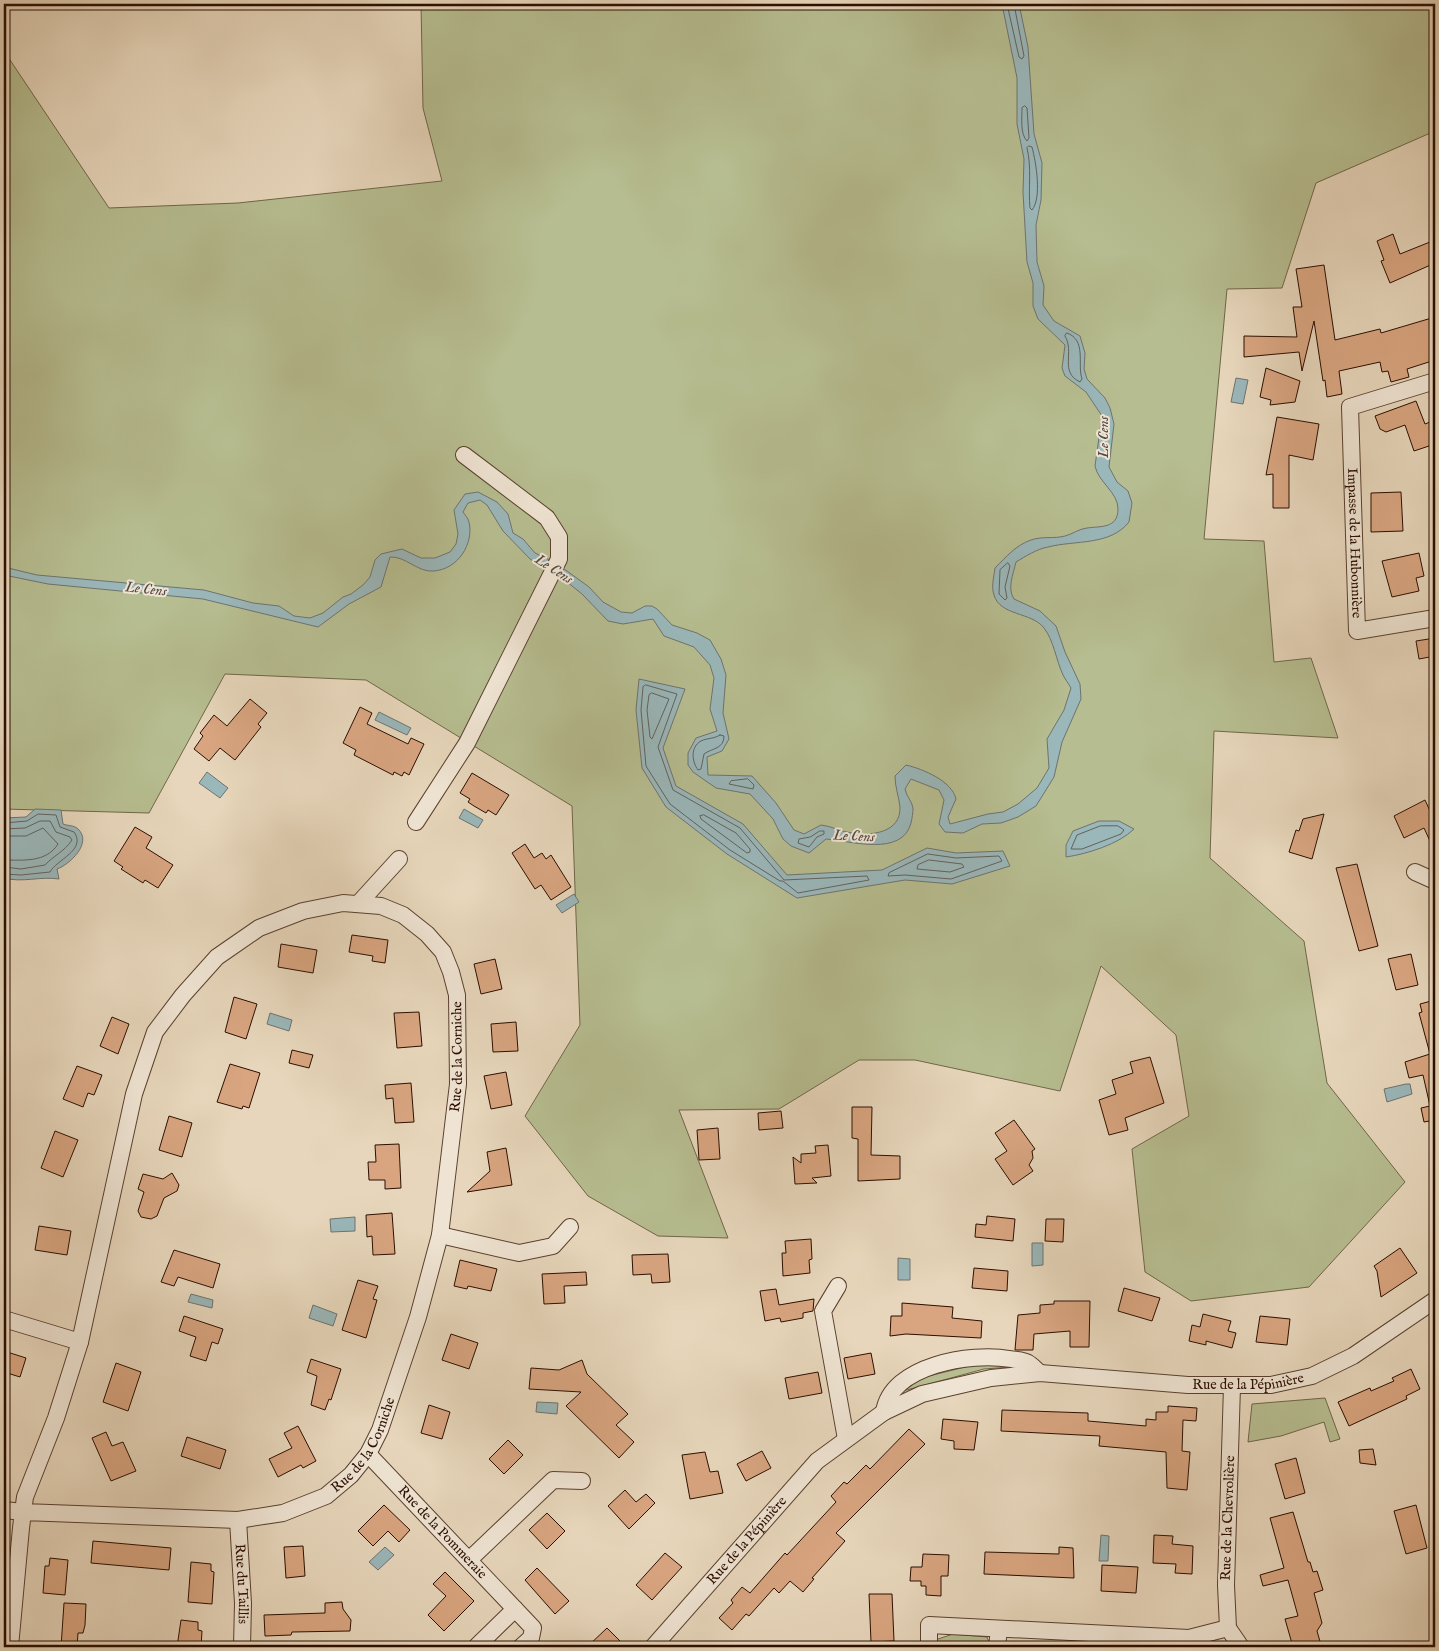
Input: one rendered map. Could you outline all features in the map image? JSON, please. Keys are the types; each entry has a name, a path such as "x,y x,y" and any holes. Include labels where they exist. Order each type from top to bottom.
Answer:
{"street":[{"name":"Impasse de la Hubonnière","path":"1435,381 1350,407 1357,631 1435,618"},
{"path":"416,822 467,743 560,559 559,538 547,518 464,455"},
{"path":"358,904 399,859"},
{"path":"1415,872 1435,880"},
{"name":"Rue de la Corniche","path":"343,903 381,906 403,914 427,934 443,952 457,995 458,1084 440,1235 418,1318 380,1430 368,1454 351,1475 326,1496 283,1514 238,1520 23,1512 25,1497 56,1418 80,1342 134,1094 155,1032 182,995 217,957 258,928 303,911 343,903"},
{"path":"440,1235 519,1253 553,1246 570,1228"},
{"path":"838,1286 823,1311 846,1438"},
{"name":"Rue de la Pépinière","path":"653,1647 816,1461 884,1412 922,1394 954,1385 991,1378 1040,1373 1232,1386 1271,1385 1312,1376 1354,1356 1435,1300"},
{"path":"4,1319 80,1342"},
{"name":"Rue de la Pépinière","path":"884,1412 886,1399 903,1383 928,1367 969,1358 995,1356 1028,1363 1040,1373"},
{"name":"Rue de la Chevrolière","path":"1228,1628 1226,1585 1232,1386"},
{"name":"Rue de la Pommeraie","path":"368,1454 470,1559 533,1628 531,1638 521,1647"},
{"path":"470,1559 553,1480 582,1481"},
{"path":"4,1510 23,1512 10,1647"},
{"name":"Rue du Taillis","path":"238,1520 243,1603 242,1647"},
{"path":"476,1647 515,1610"},
{"path":"929,1647 929,1625 1189,1638 1228,1628 1241,1647"},
{"path":"997,1647 999,1629"}],"green space":[{"path":"421,4 1435,4 1435,131 1316,183 1282,288 1227,289 1204,539 1264,541 1274,662 1311,658 1338,738 1214,731 1210,858 1304,941 1327,1083 1405,1182 1309,1287 1191,1301 1145,1272 1132,1149 1189,1116 1176,1035 1101,966 1060,1091 915,1060 859,1060 779,1109 679,1110 728,1238 658,1236 588,1196 525,1116 580,1025 572,806 366,680 225,674 149,813 4,809 4,51 109,208 238,203 442,181 423,108"},
{"path":"981,1363 1011,1367 984,1369 903,1391 921,1378"},
{"path":"1325,1398 1340,1439 1330,1442 1324,1422 1281,1436 1248,1442 1252,1404"},
{"path":"953,1634 987,1637 991,1647 934,1647 935,1640"}],"water":[{"name":"Le Cens","path":"1002,4 1019,4 1028,47 1034,134 1042,163 1041,200 1036,225 1037,262 1044,286 1043,305 1054,321 1080,336 1085,353 1084,369 1087,379 1105,398 1114,424 1109,467 1117,482 1128,491 1132,503 1129,522 1112,535 1092,541 1044,548 1016,562 1011,581 1012,595 1014,599 1040,611 1056,626 1065,652 1080,684 1081,699 1062,742 1054,777 1036,806 1018,817 1001,823 982,824 963,833 945,832 939,824 944,800 939,790 911,779 905,789 913,808 911,821 906,834 897,840 887,844 862,844 826,839 809,853 791,846 783,839 773,819 750,794 716,788 693,772 688,765 688,753 696,738 717,731 710,709 714,678 710,665 694,647 664,636 653,619 623,624 608,621 582,594 561,577 530,559 503,531 487,505 480,500 468,503 463,512 469,522 469,539 462,554 450,566 428,571 396,557 390,557 381,587 349,604 318,627 203,599 48,584 4,575 4,567 37,575 204,590 253,603 279,606 294,616 310,618 323,613 343,597 351,594 363,585 370,577 375,560 381,554 402,549 421,558 435,558 450,552 456,544 458,534 454,510 465,494 478,492 497,502 508,514 513,533 523,539 535,553 556,563 589,587 603,602 621,612 632,613 645,606 652,606 672,625 697,633 710,640 721,659 726,675 723,713 729,739 722,751 707,757 708,775 752,776 776,803 794,830 804,834 821,825 860,834 884,831 896,822 899,816 900,807 895,776 906,765 936,777 949,787 956,799 948,817 950,824 1003,812 1018,804 1037,788 1049,768 1047,739 1064,710 1071,688 1063,675 1044,628 1032,619 1009,610 997,602 993,589 995,568 1016,548 1026,542 1039,538 1061,537 1078,530 1107,525 1115,520 1118,509 1115,497 1100,477 1095,466 1102,416 1086,392 1065,376 1062,368 1065,345 1038,319 1033,306 1033,283 1027,262 1023,192 1024,159 1017,124 1017,78"},
{"path":"1236,378 1248,380 1243,404 1231,402"},
{"path":"639,679 685,689 663,748 676,786 743,824 787,875 882,870 927,848 956,853 1003,851 1010,866 952,884 905,880 797,898 727,854 666,807 642,768 636,710"},
{"path":"379,712 411,728 407,735 375,720"},
{"path":"207,772 228,788 220,798 199,783"},
{"path":"35,809 61,810 63,824 73,826 82,835 81,847 73,858 57,869 59,879 18,880 4,878 4,818 26,817"},
{"path":"464,809 483,820 478,828 459,818"},
{"path":"1099,821 1119,821 1134,829 1102,848 1066,857 1066,845 1073,831"},
{"path":"574,894 579,902 562,913 556,905"},
{"path":"270,1013 292,1020 289,1031 267,1024"},
{"path":"1410,1084 1412,1094 1387,1102 1384,1089"},
{"path":"355,1217 355,1231 331,1232 330,1219"},
{"path":"1032,1243 1043,1243 1043,1265 1032,1266"},
{"path":"898,1258 910,1259 910,1280 898,1280"},
{"path":"191,1294 213,1300 212,1308 188,1302"},
{"path":"313,1305 337,1314 333,1326 309,1318"},
{"path":"537,1402 558,1403 557,1414 536,1412"},
{"path":"1101,1535 1109,1536 1108,1561 1099,1561"},
{"path":"385,1547 394,1555 378,1570 369,1562"}],"building":[{"path":"1393,234 1400,254 1435,240 1435,263 1390,283 1381,261 1384,260 1377,241"},
{"path":"1324,265 1335,340 1380,329 1381,333 1435,317 1435,360 1407,369 1409,377 1391,382 1388,371 1382,372 1380,362 1339,371 1342,394 1327,397 1314,321 1302,371 1299,352 1244,357 1244,336 1297,337 1293,307 1302,307 1296,269"},
{"path":"1266,368 1300,381 1295,402 1270,405 1271,400 1260,397"},
{"path":"1416,401 1425,424 1435,420 1435,444 1414,451 1405,425 1386,432 1380,429 1375,416"},
{"path":"1277,417 1319,424 1313,460 1289,455 1289,508 1273,508 1273,474 1266,475"},
{"path":"1401,492 1403,531 1371,532 1371,493"},
{"path":"1419,553 1424,576 1416,578 1419,591 1392,597 1382,561"},
{"path":"1435,638 1435,656 1419,659 1416,641"},
{"path":"250,699 267,713 258,724 261,727 235,760 220,748 209,761 194,749 203,736 200,733 214,715 227,726"},
{"path":"360,707 372,713 367,724 408,744 411,738 424,744 409,775 404,772 402,776 394,772 393,775 354,755 356,750 343,743"},
{"path":"472,773 509,795 496,815 488,810 486,813 474,806 468,802 470,799 460,793"},
{"path":"1425,800 1435,822 1435,852 1424,828 1404,838 1394,816"},
{"path":"1324,814 1312,859 1289,852 1296,830 1299,831 1303,819"},
{"path":"135,827 152,837 146,848 173,865 158,888 145,880 143,883 121,869 123,867 114,861"},
{"path":"525,844 534,858 542,853 546,859 551,855 571,887 551,900 541,885 535,889 512,853"},
{"path":"1357,864 1378,946 1359,951 1336,868"},
{"path":"352,935 388,940 385,963 372,961 373,956 349,952"},
{"path":"281,944 317,950 313,973 278,967"},
{"path":"1411,954 1418,985 1396,990 1388,959"},
{"path":"495,959 502,989 481,994 474,964"},
{"path":"234,997 257,1004 246,1039 225,1032"},
{"path":"1435,1000 1435,1120 1424,1122 1421,1108 1430,1106 1423,1075 1409,1078 1405,1062 1430,1054 1419,1013 1422,1012 1420,1004"},
{"path":"419,1012 422,1046 397,1048 394,1013"},
{"path":"112,1017 129,1024 118,1054 100,1046"},
{"path":"516,1022 518,1051 493,1052 491,1024"},
{"path":"292,1050 313,1055 309,1068 289,1063"},
{"path":"1150,1057 1164,1103 1125,1118 1128,1130 1109,1135 1099,1100 1116,1094 1112,1080 1133,1073 1130,1062"},
{"path":"230,1064 260,1073 249,1108 243,1106 242,1109 217,1102"},
{"path":"77,1066 102,1075 94,1095 88,1093 83,1107 63,1099"},
{"path":"506,1072 512,1105 491,1109 484,1076"},
{"path":"411,1083 414,1122 395,1123 393,1098 386,1099 385,1085"},
{"path":"852,1107 872,1107 871,1155 900,1156 900,1179 858,1181 858,1139 852,1138"},
{"path":"781,1111 783,1128 759,1130 758,1113"},
{"path":"169,1116 192,1123 182,1157 159,1150"},
{"path":"1014,1120 1035,1149 1032,1151 1033,1158 1029,1165 1033,1171 1013,1185 995,1159 1007,1151 995,1133"},
{"path":"718,1128 720,1159 699,1160 697,1130"},
{"path":"55,1131 78,1140 63,1177 41,1168"},
{"path":"399,1144 401,1188 385,1189 385,1180 369,1180 368,1162 376,1162 375,1145"},
{"path":"828,1145 831,1176 812,1178 817,1183 795,1184 793,1157 801,1163 801,1154 816,1153 815,1146"},
{"path":"506,1148 512,1185 467,1192 490,1171 487,1152"},
{"path":"172,1173 179,1185 177,1191 164,1198 157,1216 151,1219 141,1217 138,1211 144,1192 138,1189 143,1174 163,1179"},
{"path":"392,1213 395,1254 373,1255 372,1236 367,1237 366,1215"},
{"path":"987,1216 1015,1219 1013,1241 975,1237 976,1224 986,1225"},
{"path":"1046,1219 1064,1219 1063,1242 1045,1241"},
{"path":"39,1226 71,1231 67,1255 35,1250"},
{"path":"811,1239 812,1259 809,1260 810,1273 783,1276 782,1253 786,1253 785,1241"},
{"path":"1400,1248 1417,1273 1381,1297 1377,1271 1374,1266"},
{"path":"174,1250 220,1264 213,1288 178,1277 174,1286 161,1282"},
{"path":"668,1254 670,1282 652,1283 651,1274 633,1275 632,1255"},
{"path":"460,1260 497,1269 491,1291 468,1286 467,1289 454,1286"},
{"path":"974,1268 1008,1271 1007,1291 972,1288"},
{"path":"586,1272 587,1285 564,1286 565,1303 544,1304 542,1274"},
{"path":"358,1280 378,1286 373,1299 377,1300 366,1338 342,1330"},
{"path":"1124,1288 1160,1298 1152,1321 1118,1311"},
{"path":"776,1289 779,1305 814,1299 813,1311 803,1313 803,1318 781,1322 780,1318 765,1321 760,1291"},
{"path":"1054,1301 1090,1301 1089,1347 1070,1347 1070,1331 1034,1334 1033,1350 1015,1350 1018,1315 1040,1313 1040,1305 1054,1304"},
{"path":"902,1303 953,1307 952,1318 982,1321 981,1338 906,1334 890,1336 891,1316 902,1316"},
{"path":"1203,1314 1231,1321 1228,1331 1236,1333 1232,1348 1206,1341 1206,1345 1189,1341 1192,1325 1200,1327"},
{"path":"184,1316 223,1329 218,1344 212,1342 206,1361 190,1356 196,1337 179,1331"},
{"path":"1260,1316 1290,1319 1287,1345 1256,1342"},
{"path":"451,1334 478,1343 469,1369 442,1360"},
{"path":"4,1351 26,1358 20,1377 4,1372"},
{"path":"871,1353 875,1374 848,1379 844,1358"},
{"path":"311,1359 341,1369 331,1400 329,1399 325,1410 311,1405 317,1376 307,1372"},
{"path":"582,1360 587,1374 628,1414 616,1425 634,1442 619,1458 566,1406 581,1392 529,1389 531,1368 559,1370"},
{"path":"116,1363 141,1372 128,1411 103,1402"},
{"path":"1411,1369 1420,1389 1406,1396 1407,1399 1349,1426 1338,1402 1370,1388 1371,1391 1394,1381 1392,1378"},
{"path":"818,1372 822,1393 789,1399 785,1378"},
{"path":"429,1405 450,1412 442,1439 421,1433"},
{"path":"1168,1406 1197,1408 1196,1421 1183,1420 1182,1451 1190,1452 1187,1490 1167,1488 1166,1452 1099,1446 1100,1436 1001,1431 1002,1410 1088,1413 1088,1421 1146,1426 1146,1419 1156,1420 1156,1412 1168,1412"},
{"path":"943,1419 978,1422 974,1450 954,1449 954,1441 941,1439"},
{"path":"298,1426 316,1461 303,1468 301,1465 278,1477 269,1459 292,1448 284,1433"},
{"path":"909,1429 925,1444 836,1533 845,1541 812,1578 814,1579 803,1592 790,1581 779,1593 774,1588 749,1616 746,1614 732,1630 719,1618 733,1603 731,1600 742,1587 750,1593 785,1553 787,1555 836,1502 831,1496 844,1482 847,1484 866,1465 870,1469"},
{"path":"106,1432 112,1446 123,1442 136,1471 111,1481 92,1438"},
{"path":"187,1437 226,1450 220,1469 181,1456"},
{"path":"508,1440 523,1455 504,1474 489,1459"},
{"path":"1373,1449 1376,1465 1360,1463 1359,1450"},
{"path":"762,1451 771,1468 746,1481 737,1464"},
{"path":"705,1452 710,1472 718,1471 723,1493 690,1499 682,1455"},
{"path":"1296,1458 1305,1493 1285,1499 1275,1464"},
{"path":"625,1490 636,1502 646,1494 655,1503 629,1529 608,1506"},
{"path":"384,1505 410,1530 399,1542 388,1531 373,1546 358,1531"},
{"path":"1416,1505 1427,1548 1406,1554 1394,1511"},
{"path":"1293,1512 1308,1562 1310,1562 1313,1572 1317,1571 1323,1590 1314,1593 1322,1623 1317,1631 1321,1645 1310,1647 1293,1647 1285,1619 1298,1616 1288,1580 1263,1586 1260,1575 1284,1568 1270,1518"},
{"path":"547,1513 565,1531 547,1549 529,1530"},
{"path":"1154,1535 1173,1536 1172,1544 1193,1546 1192,1574 1175,1573 1176,1564 1153,1563"},
{"path":"93,1541 171,1548 169,1570 91,1563"},
{"path":"303,1546 305,1576 286,1578 284,1547"},
{"path":"1059,1547 1073,1548 1074,1578 984,1574 985,1552 1059,1554"},
{"path":"665,1553 682,1567 652,1600 636,1585"},
{"path":"923,1554 949,1555 948,1576 941,1576 941,1596 926,1595 926,1586 921,1586 921,1581 910,1581 911,1567 922,1567"},
{"path":"50,1558 68,1560 65,1595 43,1593 45,1566 49,1566"},
{"path":"191,1562 211,1564 211,1571 214,1572 212,1604 188,1602"},
{"path":"1102,1565 1138,1567 1136,1593 1101,1591"},
{"path":"537,1568 569,1601 555,1614 525,1580"},
{"path":"445,1572 474,1601 444,1631 428,1615 446,1596 433,1584"},
{"path":"869,1594 892,1594 894,1641 871,1642"},
{"path":"342,1602 343,1609 351,1620 350,1631 292,1632 291,1635 265,1636 264,1615 325,1613 325,1603"},
{"path":"64,1603 86,1604 85,1625 83,1633 78,1633 77,1647 61,1647"},
{"path":"181,1620 198,1622 198,1630 202,1631 201,1647 177,1647"},
{"path":"607,1628 626,1647 587,1647"}]}
